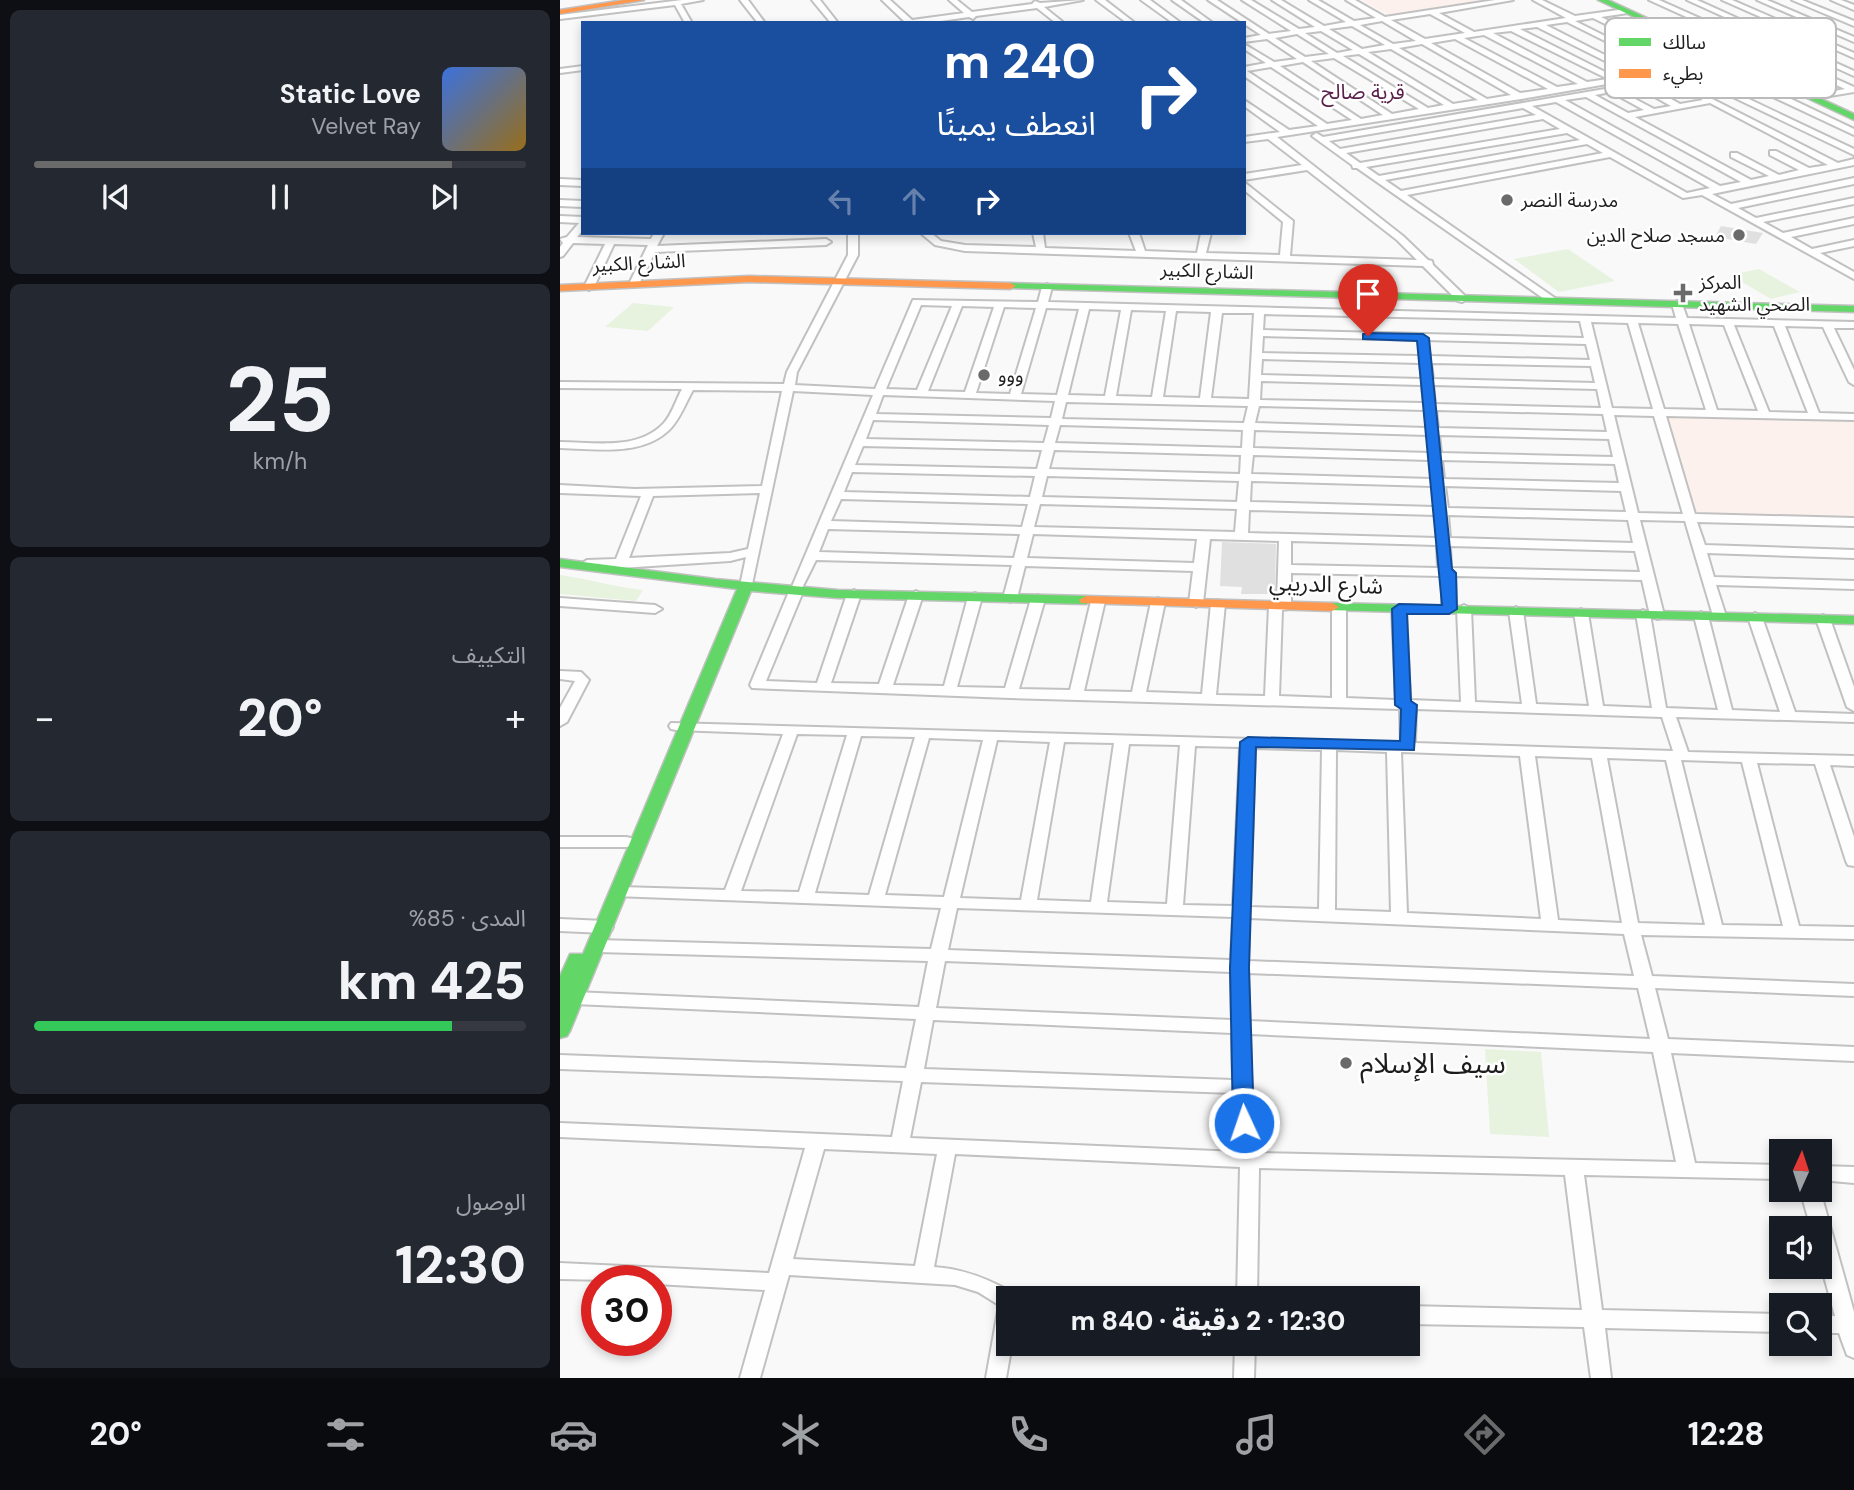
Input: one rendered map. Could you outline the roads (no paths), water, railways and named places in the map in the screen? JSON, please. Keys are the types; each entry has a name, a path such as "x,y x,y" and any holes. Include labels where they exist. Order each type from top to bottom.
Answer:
{"main road":[{"path":"560,4 577,0"},
{"path":"560,4 608,0"},
{"path":"560,15 640,0"},
{"path":"1602,0 1645,18"},
{"path":"1817,98 1854,114"},
{"path":"1825,98 1854,114"},
{"name":"الشارع الكبير","path":"560,288 749,279 1854,309"},
{"name":"شارع الدريبي","path":"564,566 796,592 1854,620"},
{"path":"560,1031 567,998 598,927 626,842 681,727 741,587"},
{"path":"567,998 597,946 598,927 620,892 681,727"}],"street":[{"path":"560,15 699,0"},
{"path":"744,0 760,21"},
{"path":"816,0 833,21"},
{"path":"886,0 908,21"},
{"path":"953,0 978,21"},
{"path":"925,21 1035,3 1079,0"},
{"path":"1100,0 1129,21"},
{"path":"1145,0 1175,21"},
{"path":"1176,0 1207,21"},
{"path":"1212,0 1245,21"},
{"path":"1246,0 1427,111"},
{"path":"1276,0 1452,107"},
{"path":"1313,0 1485,101"},
{"path":"1350,0 1518,96 1568,130 1686,195 1854,162"},
{"path":"1246,40 1509,0"},
{"path":"1537,0 1605,38"},
{"path":"1653,0 1693,18"},
{"path":"1691,0 1730,18"},
{"path":"1673,9 1728,0 1768,18"},
{"path":"1761,0 1803,18"},
{"path":"1796,0 1854,24"},
{"path":"1835,0 1854,8"},
{"path":"677,2 688,21"},
{"path":"1035,3 1058,21"},
{"path":"1246,70 1594,16 1619,5"},
{"path":"1430,11 1472,34"},
{"path":"1594,16 1605,21"},
{"path":"1246,22 1392,117"},
{"path":"1538,24 1605,58"},
{"path":"1512,28 1605,74"},
{"path":"1485,32 1586,89 1626,116 1749,183"},
{"path":"1836,32 1854,40"},
{"path":"1457,37 1720,190"},
{"path":"1246,47 1361,122"},
{"path":"1836,48 1854,56"},
{"path":"1836,66 1854,74"},
{"path":"560,71 581,68"},
{"path":"1246,71 1327,128"},
{"path":"1246,140 1518,96 1555,94 1586,89 1605,82"},
{"path":"1836,82 1854,90"},
{"path":"1586,89 1605,90"},
{"path":"1836,93 1854,90"},
{"path":"1321,140 1528,104 1555,94"},
{"path":"1627,98 1652,111"},
{"path":"1663,98 1679,107"},
{"path":"1704,98 1836,165"},
{"path":"1742,98 1854,152"},
{"path":"1796,98 1854,132"},
{"path":"1626,116 1710,102"},
{"path":"1246,103 1289,134"},
{"path":"1338,152 1545,116"},
{"path":"1356,166 1568,130"},
{"path":"1309,131 1553,301"},
{"path":"1270,136 1369,212 1429,264 1462,299"},
{"path":"1375,179 1590,141"},
{"path":"1773,153 1807,171"},
{"path":"1399,194 1612,154"},
{"path":"1734,155 1777,177"},
{"path":"1246,177 1308,167"},
{"path":"1731,207 1854,181"},
{"path":"560,182 581,183"},
{"path":"1246,187 1288,221 1285,258"},
{"path":"1704,193 1854,276"},
{"path":"1755,221 1854,201"},
{"path":"560,203 581,204"},
{"path":"560,219 581,222"},
{"path":"1783,236 1854,221"},
{"path":"560,254 565,240 581,224"},
{"path":"741,587 753,552 787,388 801,351 854,251 853,235"},
{"path":"928,235 938,243 952,246 1429,264"},
{"path":"1038,235 1041,250"},
{"path":"1135,235 1141,252"},
{"path":"1201,254 1206,235"},
{"path":"565,240 826,242"},
{"path":"589,286 611,241"},
{"path":"634,284 654,241"},
{"path":"1811,252 1854,243"},
{"path":"1842,269 1854,267"},
{"path":"919,284 918,302 757,684 1010,694 1854,718"},
{"path":"1015,397 1047,287"},
{"path":"1524,300 1528,318"},
{"path":"918,302 1854,325"},
{"path":"921,394 958,303"},
{"path":"969,396 1000,304"},
{"path":"1676,304 1713,414"},
{"path":"1010,598 1045,473 1060,398 1085,306"},
{"path":"1110,398 1126,308"},
{"path":"1157,399 1171,309"},
{"path":"1205,401 1217,309"},
{"path":"1241,537 1249,426 1254,403 1259,310"},
{"path":"1421,316 1442,511 1442,542 1457,609 1468,707"},
{"path":"1585,319 1617,461 1649,576 1650,614 1664,713 1677,755 1715,931"},
{"path":"1632,320 1719,616"},
{"path":"1728,323 1765,415"},
{"path":"1778,323 1815,416"},
{"path":"1827,324 1854,382"},
{"path":"1257,333 1588,341"},
{"path":"1256,356 1595,363"},
{"path":"1255,378 1601,386"},
{"path":"560,385 787,388 969,396 1854,417"},
{"path":"560,445 621,445 650,440 668,426 689,387"},
{"path":"869,417 1612,436"},
{"path":"858,442 1617,461"},
{"path":"847,468 1624,487"},
{"path":"560,489 648,493 767,489"},
{"path":"620,564 648,493"},
{"path":"836,495 1854,522"},
{"path":"824,525 1641,547"},
{"path":"1196,603 1205,535"},
{"path":"1272,701 1285,538"},
{"path":"1700,549 1854,554"},
{"path":"564,566 730,558 753,552"},
{"path":"811,556 1201,567"},
{"path":"1284,569 1649,576"},
{"path":"1709,581 1854,585"},
{"path":"822,688 846,594"},
{"path":"884,690 915,595"},
{"path":"949,692 975,597"},
{"path":"1010,694 1038,599"},
{"path":"1076,696 1098,601"},
{"path":"560,602 655,609"},
{"path":"1138,697 1158,602"},
{"path":"1208,700 1218,604"},
{"path":"1339,608 1339,703"},
{"path":"1399,609 1406,705 1401,746 1399,919"},
{"path":"1516,611 1530,709"},
{"path":"1581,612 1597,711"},
{"path":"1701,616 1726,715"},
{"path":"1755,617 1789,716"},
{"path":"1823,619 1854,707"},
{"path":"560,674 576,675 582,680 560,722"},
{"path":"681,727 1854,761"},
{"path":"732,894 791,730"},
{"path":"806,897 855,732"},
{"path":"876,899 923,734"},
{"path":"899,1146 938,955 953,902 991,735"},
{"path":"1028,905 1058,737"},
{"path":"1098,907 1122,739"},
{"path":"1175,910 1188,741"},
{"path":"1247,1286 1250,1160 1242,1087 1239,968 1248,742"},
{"path":"1327,915 1329,745"},
{"path":"1527,751 1550,925"},
{"path":"1599,754 1631,929 1661,1046 1687,1170"},
{"path":"1748,758 1792,931"},
{"path":"1821,761 1854,861"},
{"path":"560,842 626,842"},
{"path":"620,892 1327,915 1631,929 1854,933"},
{"path":"560,925 598,927"},
{"path":"597,946 938,955 1854,990"},
{"path":"567,998 1854,1054"},
{"path":"560,1062 1242,1087"},
{"path":"560,1130 1250,1160 1769,1172"},
{"path":"750,1378 816,1143"},
{"path":"923,1274 947,1148"},
{"path":"1573,1166 1601,1378"},
{"path":"1832,1174 1854,1175"},
{"path":"1814,1202 1851,1325 1854,1349"},
{"path":"560,1271 923,1274 971,1281 996,1294"},
{"path":"1420,1315 1769,1323"},
{"path":"1832,1324 1851,1325"},
{"path":"996,1378 1000,1356"},
{"path":"1244,1378 1245,1356"}],"place":[{"name":"مدرسة النصر","path":"1507,200"},
{"name":"مسجد صلاح الدين","path":"1739,235"},
{"name":"المركز الصحي الشهيد","path":"1683,293"},
{"name":"ووو","path":"984,375"},
{"name":"سيف الإسلام","path":"1346,1063"}],"district":[{"name":"قرية صالح","path":"1363,92"}]}
